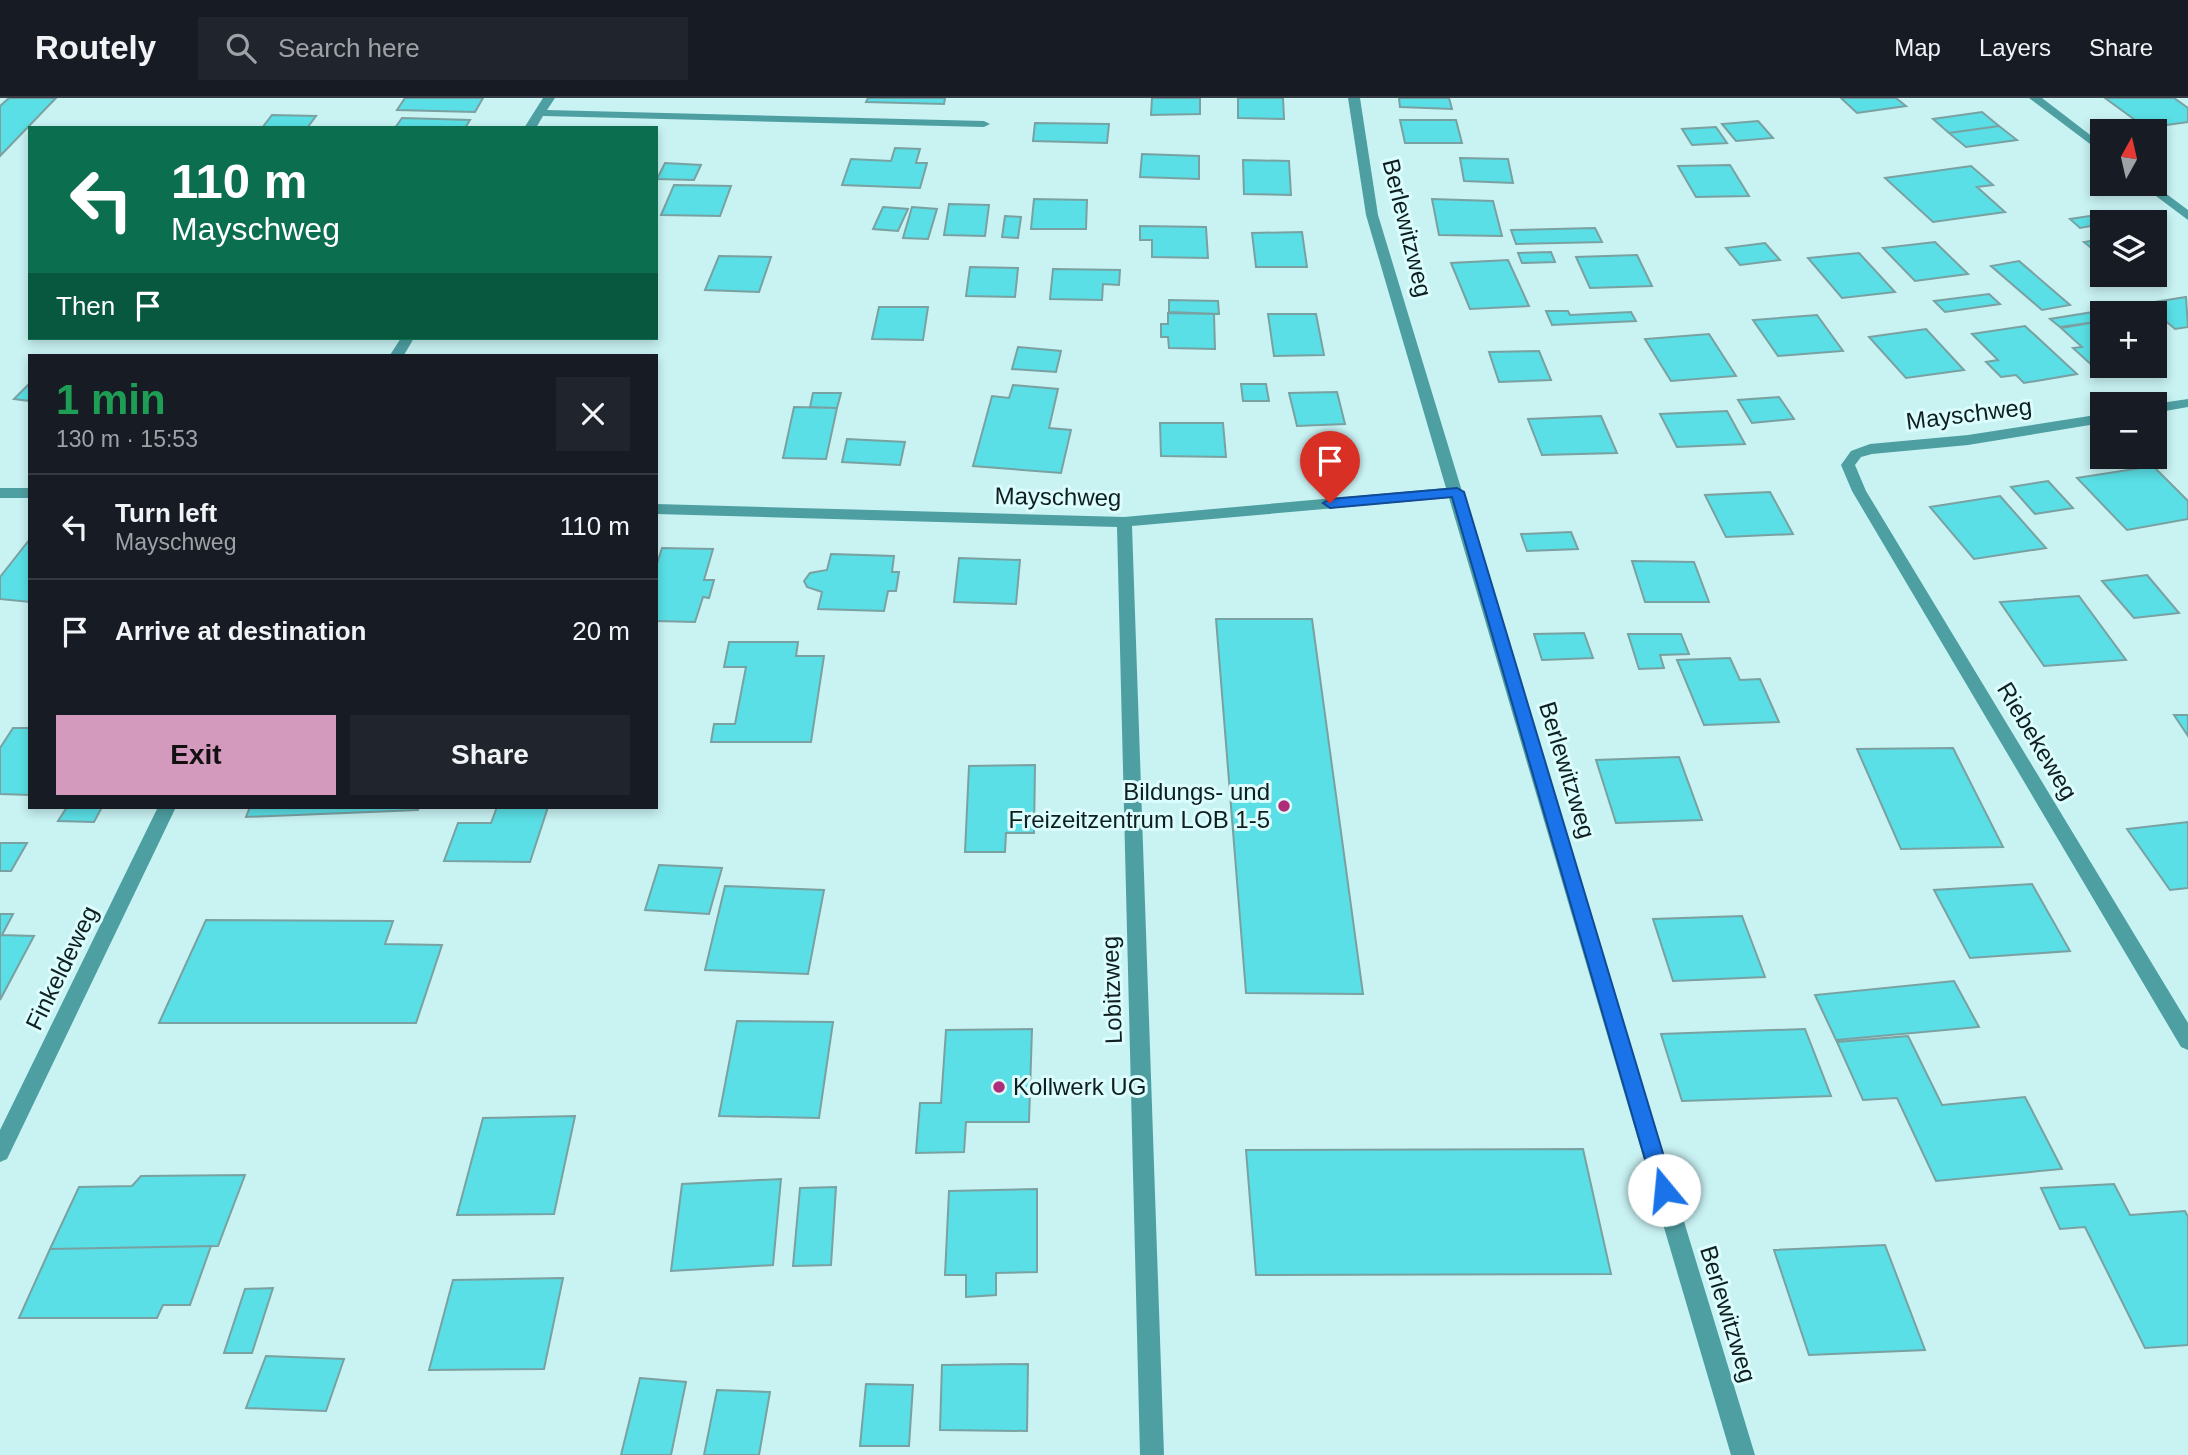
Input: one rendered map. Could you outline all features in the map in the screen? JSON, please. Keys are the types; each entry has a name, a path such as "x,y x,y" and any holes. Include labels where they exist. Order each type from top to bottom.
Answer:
{"street":[{"path":"531,126 549,98"},
{"name":"Berlewitzweg","path":"1354,98 1371,215 1457,492 1743,1455"},
{"path":"2035,98 2090,141"},
{"path":"541,113 984,124"},
{"path":"2162,196 2188,216"},
{"path":"2167,407 2188,403"},
{"name":"Mayschweg","path":"1848,465 1856,454 1870,449 1968,440 2090,420"},
{"name":"Riebekeweg","path":"1848,465 1865,501 2188,1041"},
{"name":"Mayschweg","path":"658,509 1124,522 1457,492"},
{"path":"0,493 28,493"},
{"name":"Lobitzweg","path":"1124,522 1152,1455"},
{"name":"Finkeldeweg","path":"0,1152 166,809"}],"building":[{"path":"9,98 56,98 0,156 0,106"},
{"path":"405,98 483,98 475,112 397,110"},
{"path":"868,98 945,98 944,104 866,102"},
{"path":"1152,98 1200,98 1200,114 1151,115"},
{"path":"1238,98 1283,98 1284,119 1238,118"},
{"path":"1399,98 1449,98 1452,109 1400,107"},
{"path":"1841,98 1896,98 1906,106 1857,113"},
{"path":"2105,98 2174,98 2188,108 2188,122 2167,125 2167,119 2134,119"},
{"path":"1982,112 1999,126 1949,133 1933,119"},
{"path":"272,115 316,116 308,126 264,126"},
{"path":"402,118 470,120 466,126 396,126"},
{"path":"1400,120 1456,120 1462,143 1405,143"},
{"path":"1758,121 1773,138 1736,141 1722,124"},
{"path":"1035,123 1109,124 1107,143 1033,141"},
{"path":"1999,126 2017,140 1966,147 1949,133"},
{"path":"1716,127 1727,143 1692,145 1682,129"},
{"path":"895,148 920,149 916,163 927,163 920,188 842,185 851,159 891,161"},
{"path":"1142,154 1199,156 1199,179 1140,177"},
{"path":"1460,158 1508,159 1513,183 1464,181"},
{"path":"1243,160 1289,161 1291,195 1244,194"},
{"path":"665,163 701,165 694,180 658,177"},
{"path":"1730,165 1749,196 1696,197 1678,166"},
{"path":"1971,166 1993,185 1977,187 2005,212 1933,222 1885,178"},
{"path":"674,185 731,186 720,216 661,215"},
{"path":"1034,199 1087,200 1086,229 1031,229"},
{"path":"1432,199 1493,201 1502,236 1439,235"},
{"path":"949,204 989,205 985,236 944,235"},
{"path":"883,207 908,209 898,231 873,229"},
{"path":"912,207 937,209 928,239 903,238"},
{"path":"1005,216 1021,217 1018,238 1002,237"},
{"path":"2090,216 2090,226 2080,228 2070,219"},
{"path":"1140,226 1206,227 1208,258 1152,257 1152,240 1140,240"},
{"path":"1595,228 1602,242 1516,244 1511,230"},
{"path":"1302,232 1307,267 1256,267 1252,233"},
{"path":"1935,242 1968,274 1915,281 1883,248"},
{"path":"1765,243 1780,260 1740,265 1726,248"},
{"path":"1551,252 1555,262 1522,263 1518,253"},
{"path":"1859,253 1895,292 1842,298 1808,258"},
{"path":"1637,255 1652,286 1590,288 1576,257"},
{"path":"719,256 771,257 759,292 705,290"},
{"path":"1508,260 1529,306 1470,309 1451,263"},
{"path":"2019,261 2070,305 2042,310 1991,266"},
{"path":"970,267 1018,268 1015,297 966,296"},
{"path":"1053,269 1120,270 1119,285 1103,284 1102,300 1050,299"},
{"path":"1989,294 2000,304 1945,312 1934,301"},
{"path":"2186,297 2188,327 2175,329 2167,322 2167,301 2161,301"},
{"path":"1169,300 1218,301 1219,314 1169,312"},
{"path":"879,307 928,307 923,340 872,339"},
{"path":"1546,311 1568,311 1570,315 1631,312 1636,321 1552,325"},
{"path":"1168,313 1214,314 1215,349 1169,348 1168,337 1161,337 1161,324 1168,324"},
{"path":"2090,313 2090,323 2060,327 2050,319"},
{"path":"1268,314 1316,314 1324,355 1274,356"},
{"path":"1817,315 1843,351 1778,356 1753,320"},
{"path":"2090,323 2090,364 2073,348 2082,347 2061,328"},
{"path":"2025,326 2077,374 2024,383 2016,375 2001,377 1986,362 1998,360 1972,334"},
{"path":"1926,329 1964,370 1906,378 1869,337"},
{"path":"1709,334 1736,376 1671,381 1645,339"},
{"path":"1018,347 1061,351 1056,372 1012,369"},
{"path":"1539,351 1551,380 1499,382 1489,352"},
{"path":"1241,384 1266,384 1269,401 1243,401"},
{"path":"28,385 28,401 14,399"},
{"path":"1013,385 1058,389 1049,428 1071,430 1061,473 973,466 992,396 1009,398"},
{"path":"1337,392 1345,424 1297,426 1289,393"},
{"path":"813,393 841,393 837,408 810,407"},
{"path":"1779,397 1794,419 1752,423 1738,400"},
{"path":"794,407 837,408 826,459 783,458"},
{"path":"1727,411 1745,444 1677,447 1660,414"},
{"path":"1601,416 1617,453 1542,455 1528,419"},
{"path":"1160,423 1223,423 1226,457 1161,456"},
{"path":"847,439 905,442 900,465 842,462"},
{"path":"2134,469 2156,469 2188,501 2188,519 2127,530 2077,478"},
{"path":"2048,481 2073,508 2035,514 2011,487"},
{"path":"1770,492 1793,534 1726,537 1705,495"},
{"path":"2000,496 2046,548 1974,559 1930,507"},
{"path":"1571,532 1578,549 1527,551 1521,534"},
{"path":"28,542 28,602 0,599 0,577"},
{"path":"662,548 713,549 704,580 714,580 709,598 703,597 695,622 658,621 658,561"},
{"path":"831,554 894,556 892,572 899,572 896,591 888,591 884,611 818,609 822,592 807,587 804,581 810,573 827,570"},
{"path":"959,558 1020,560 1016,604 954,602"},
{"path":"1632,561 1694,562 1709,602 1645,602"},
{"path":"2147,575 2179,613 2134,618 2102,581"},
{"path":"2079,596 2126,660 2044,666 2000,602"},
{"name":"Bildungs- und Freizeitzentrum LOB 1-5","path":"1216,619 1312,619 1363,994 1246,993"},
{"path":"1584,633 1593,658 1542,660 1534,634"},
{"path":"1628,634 1681,634 1689,654 1660,655 1664,668 1639,669"},
{"path":"729,642 798,642 796,656 824,656 811,742 711,742 714,724 735,724 746,667 724,667"},
{"path":"1730,658 1740,680 1760,679 1779,722 1704,725 1677,660"},
{"path":"2174,715 2188,715 2188,736"},
{"path":"13,728 28,728 28,795 0,794 0,748"},
{"path":"1953,748 2003,847 1901,849 1857,749"},
{"path":"1679,757 1702,820 1616,823 1596,760"},
{"path":"1035,765 1034,833 1006,833 1005,852 965,852 969,766"},
{"path":"66,809 101,809 94,822 58,821"},
{"path":"249,809 418,809 418,810 246,817"},
{"path":"496,809 547,809 530,862 444,861 458,823 491,823"},
{"path":"2188,822 2188,888 2170,890 2127,829"},
{"path":"0,843 27,843 11,871 0,871"},
{"path":"659,865 722,868 709,914 645,910"},
{"path":"2032,884 2070,951 1970,958 1934,890"},
{"path":"725,886 824,890 808,974 705,970"},
{"path":"0,914 13,914 2,935 34,936 0,1000"},
{"path":"1742,916 1765,977 1673,981 1653,919"},
{"path":"206,920 393,921 385,944 442,945 416,1023 159,1023"},
{"path":"1954,981 1979,1027 1836,1040 1815,995"},
{"path":"737,1021 833,1022 819,1118 719,1116"},
{"path":"1032,1029 1029,1122 966,1122 964,1152 916,1153 920,1103 941,1103 946,1030"},
{"path":"1805,1029 1831,1096 1682,1101 1661,1034"},
{"path":"1908,1036 1942,1105 2025,1097 2062,1169 1936,1181 1897,1098 1863,1100 1837,1042"},
{"path":"575,1116 554,1214 457,1215 483,1118"},
{"path":"1583,1149 1611,1274 1256,1275 1246,1150"},
{"path":"245,1175 218,1246 50,1249 79,1187 132,1186 141,1176"},
{"path":"781,1179 773,1265 671,1271 682,1184"},
{"path":"2114,1184 2130,1215 2185,1211 2188,1217 2188,1345 2145,1348 2085,1227 2060,1229 2041,1188"},
{"path":"836,1187 831,1265 793,1266 800,1188"},
{"path":"1037,1189 1037,1272 996,1273 996,1295 966,1297 966,1275 945,1275 949,1191"},
{"path":"1885,1245 1925,1350 1809,1355 1774,1250"},
{"path":"211,1246 190,1305 163,1305 157,1318 19,1318 50,1249"},
{"path":"563,1278 544,1369 429,1370 453,1280"},
{"path":"273,1288 252,1353 224,1353 245,1289"},
{"path":"266,1356 344,1359 326,1411 246,1408"},
{"path":"1028,1364 1027,1431 940,1430 942,1365"},
{"path":"640,1378 686,1382 671,1455 621,1455"},
{"path":"866,1384 913,1385 909,1446 860,1446"},
{"path":"717,1390 770,1392 759,1455 704,1455"}],"place":[{"name":"Bildungs- und Freizeitzentrum LOB 1-5","path":"1284,806"},
{"name":"Kollwerk UG","path":"999,1087"}],"route":[{"path":"1330,503 1457,492 1664,1190"}]}
